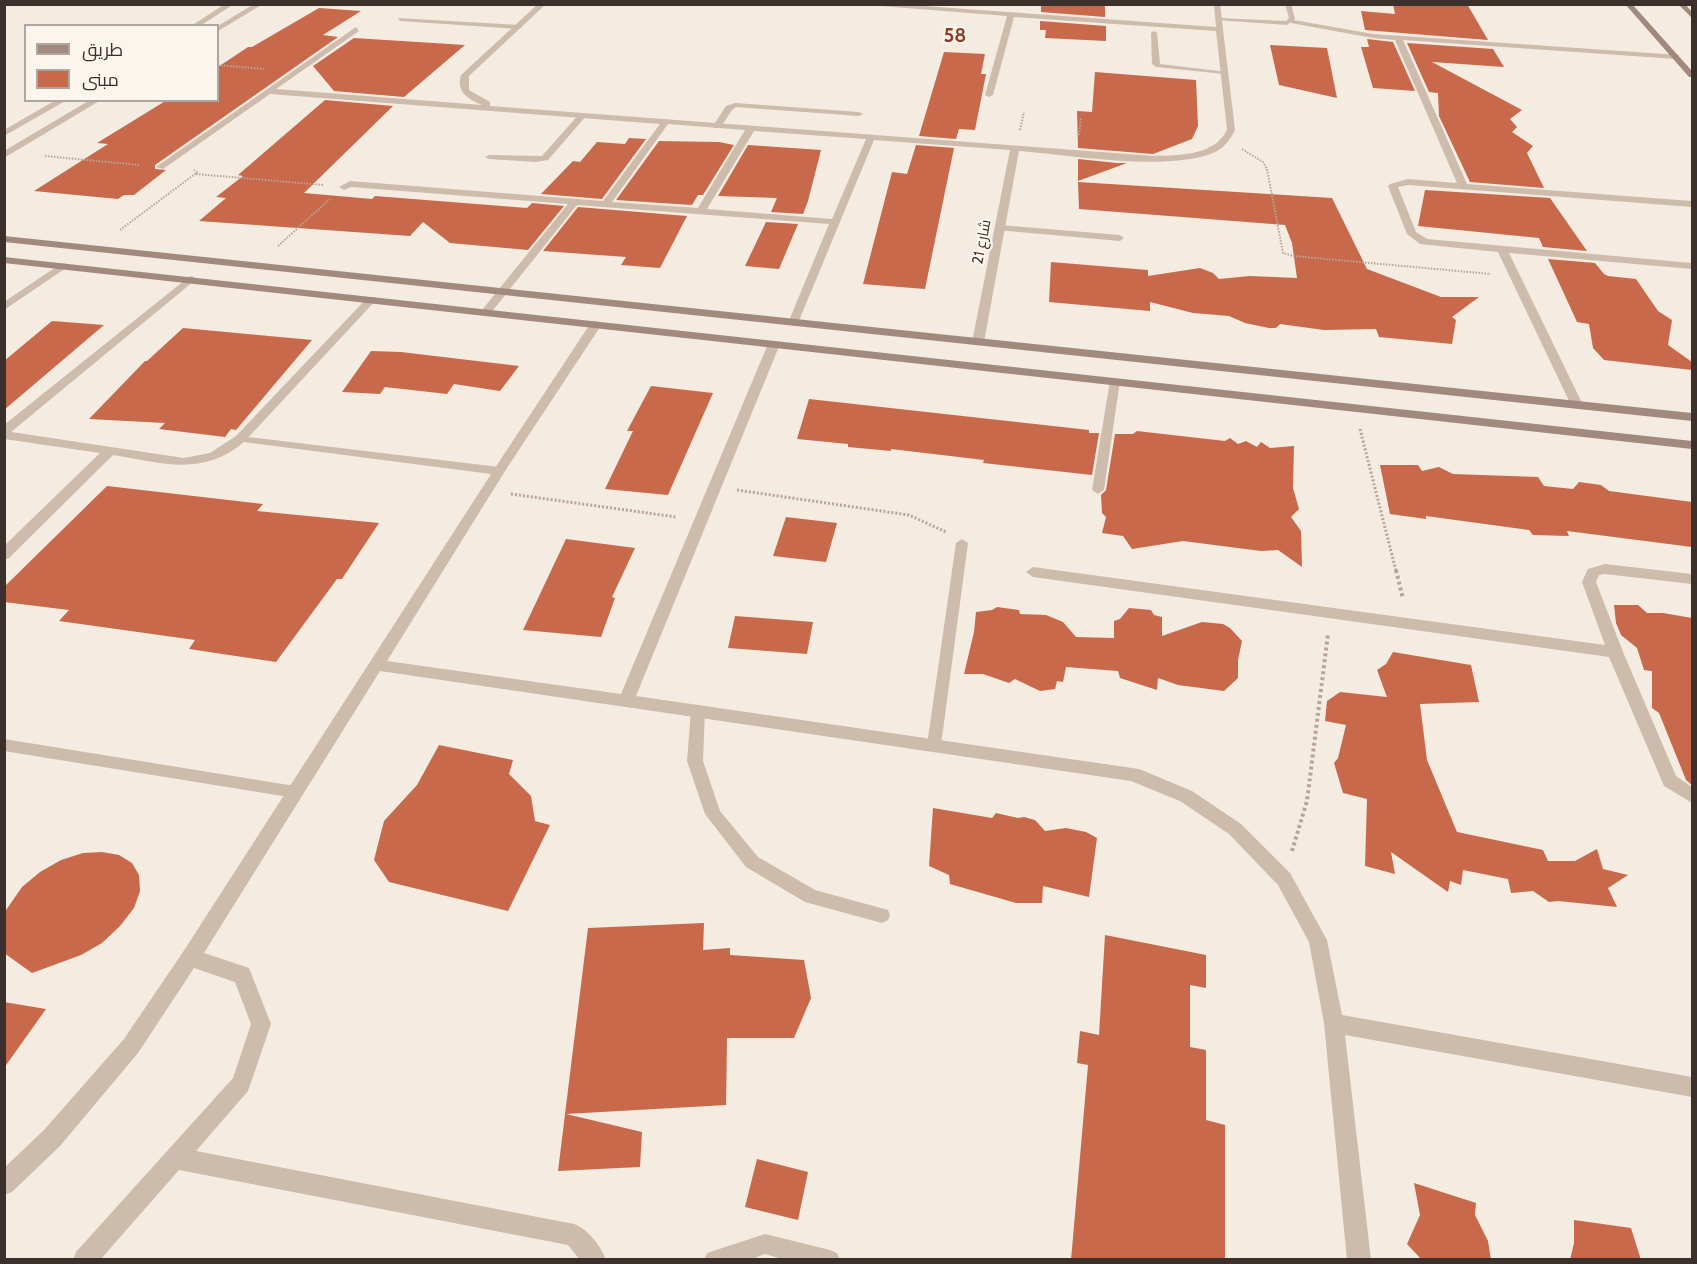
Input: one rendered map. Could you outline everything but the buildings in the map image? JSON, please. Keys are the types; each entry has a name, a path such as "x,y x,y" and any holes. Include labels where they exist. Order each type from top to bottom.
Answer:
{"street":[{"path":"197,24 231,4"},
{"path":"219,28 260,4"},
{"path":"501,109 472,98 464,91 462,83 465,75 543,4"},
{"path":"859,4 1007,15 1219,24"},
{"path":"989,95 1007,15 1005,4"},
{"path":"268,91 1169,158 1206,152 1224,143 1231,130 1217,4"},
{"path":"1628,4 1692,75"},
{"path":"1681,4 1692,16"},
{"path":"1291,21 1348,33 1398,38 1676,57"},
{"path":"160,167 356,29"},
{"path":"1398,38 1463,186"},
{"path":"4,134 60,102"},
{"path":"7,153 94,102"},
{"path":"606,204 666,122"},
{"path":"701,211 751,128"},
{"path":"793,323 872,137"},
{"name":"شارع 21","path":"978,342 1015,148"},
{"path":"1692,204 1408,182 1393,186 1412,234 1416,238 1434,243 1692,266"},
{"path":"344,186 350,184 836,222"},
{"path":"486,312 574,202"},
{"path":"4,239 1692,417"},
{"path":"1502,249 1577,405"},
{"path":"4,260 1692,445"},
{"path":"4,307 62,266"},
{"path":"4,434 190,279"},
{"path":"4,434 184,462 206,460 226,452 240,439 372,299"},
{"path":"626,701 715,487 769,343 777,332 777,324 774,320"},
{"path":"4,1184 52,1138 131,1046 190,958 499,471 596,324"},
{"path":"814,348 807,340 808,336 820,325"},
{"path":"4,555 110,451"},
{"path":"1692,579 1605,569 1593,572 1589,582 1615,652 1670,781 1692,796"},
{"path":"1033,572 1615,652"},
{"path":"376,665 1133,774 1186,796 1235,829 1284,879 1318,940 1334,1023 1359,1260"},
{"path":"84,1260 241,1084 261,1024 242,975 190,958"},
{"path":"1334,1023 1692,1086"},
{"path":"175,1158 573,1235 595,1260"}],"lane":[{"path":"1219,24 1291,21 1288,4"},
{"path":"400,19 519,27"},
{"path":"1154,33 1155,64 1158,66 1224,72"},
{"path":"717,126 729,108 735,105 859,114"},
{"path":"489,157 545,159 583,115"},
{"path":"1000,228 1120,238"},
{"path":"1098,490 1115,381"},
{"path":"240,439 499,471"},
{"path":"934,745 962,543"},
{"path":"698,711 695,761 713,814 752,862 811,897 882,915"},
{"path":"4,745 295,792"},
{"path":"714,1260 765,1244 830,1260"}],"path":[{"path":"219,65 295,72"},
{"path":"1224,143 1253,154 1263,162 1267,169 1281,251 1288,255 1515,276"},
{"path":"7,153 196,171 195,174"},
{"path":"95,248 195,174 344,186"},
{"path":"256,266 344,186"},
{"path":"1355,408 1409,623"},
{"path":"715,487 909,515 939,528 962,543"},
{"path":"488,491 701,520"},
{"path":"1284,879 1307,801 1331,613"}],"district":[{"name":"58","path":"955,36"}]}
